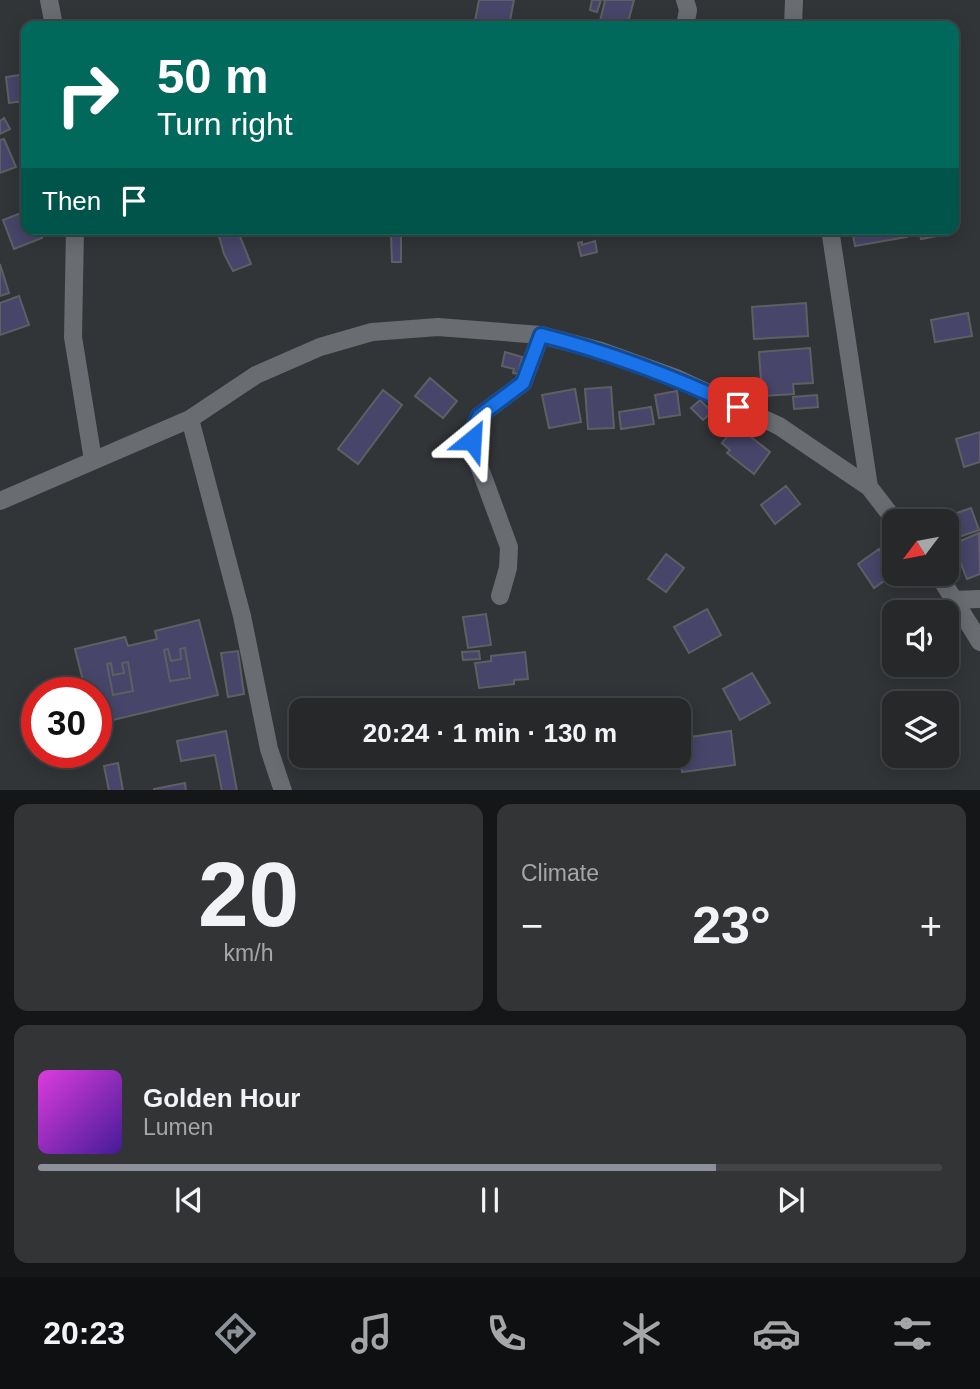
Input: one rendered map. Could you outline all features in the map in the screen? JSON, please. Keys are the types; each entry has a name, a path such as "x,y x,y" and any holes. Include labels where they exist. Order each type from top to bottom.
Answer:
{"street":[{"path":"50,0 53,21"},
{"path":"685,0 688,10 685,21"},
{"path":"793,21 794,0"},
{"path":"75,235 73,337 93,460"},
{"path":"831,235 869,487"},
{"path":"0,501 190,419 256,374 320,347 372,332 438,327 541,335 601,351 687,383 779,426 869,487 886,509"},
{"path":"500,596 508,568 509,547 475,455 473,429 479,416 523,383 541,335"},
{"path":"190,419 242,616 269,749 284,790"},
{"path":"945,586 953,600"},
{"path":"959,600 980,600"},
{"path":"959,609 980,642"}],"building":[{"path":"479,0 514,0 510,21 475,21"},
{"path":"592,0 601,0 597,12 590,10"},
{"path":"603,0 634,0 628,21 600,21 605,1"},
{"path":"21,75 21,102 9,103 6,77"},
{"path":"4,118 10,129 0,134 0,121"},
{"path":"4,139 16,167 0,173 0,140"},
{"path":"21,213 21,235 41,235 42,238 14,249 3,220"},
{"path":"219,235 239,235 251,264 233,271"},
{"path":"853,235 907,235 907,237 855,246"},
{"path":"920,235 943,235 921,239"},
{"path":"391,236 401,236 401,262 392,262"},
{"path":"595,241 597,252 581,256 578,243 582,242 582,245"},
{"path":"0,264 9,293 0,296"},
{"path":"19,296 29,325 0,335 0,303"},
{"path":"806,303 808,336 754,339 752,307"},
{"path":"968,313 972,336 935,342 931,320"},
{"path":"810,348 813,383 793,384 794,394 762,396 759,352"},
{"path":"505,352 522,357 518,374 513,373 514,369 502,366"},
{"path":"430,378 457,401 443,418 415,396"},
{"path":"611,387 614,428 588,429 585,389"},
{"path":"575,389 581,422 549,428 542,395"},
{"path":"383,390 402,405 358,464 338,449"},
{"path":"677,391 680,415 659,418 655,395"},
{"path":"817,395 818,407 794,409 793,397"},
{"path":"700,400 712,412 703,420 691,408"},
{"path":"651,407 654,424 621,429 619,412"},
{"path":"736,425 770,452 754,474 727,453 730,450 722,443"},
{"path":"980,432 980,462 964,467 956,439"},
{"path":"786,486 800,504 775,524 761,505"},
{"path":"971,508 979,530 959,537 959,512"},
{"path":"979,533 980,574 967,579 959,559 959,541"},
{"path":"879,549 882,554 882,582 874,588 858,564"},
{"path":"666,554 684,568 666,592 648,579"},
{"path":"707,609 721,635 689,653 674,627"},
{"path":"486,614 491,645 468,648 463,617"},
{"path":"199,620 218,695 112,720 112,690 113,695 133,691 128,662 122,663 124,673 113,675 111,663 107,664 110,677 82,677 75,649 125,637 128,646 157,639 155,631","holes":["185,648 190,678 170,681 164,650 168,649 171,661 181,659 180,649"]},
{"path":"185,648 190,678 170,681 164,650 168,649 171,661 181,659 180,649"},
{"path":"238,651 244,694 228,697 221,653"},
{"path":"479,651 480,659 463,660 462,652"},
{"path":"525,652 528,679 514,680 514,684 479,688 475,663 491,661 491,656"},
{"path":"128,662 133,691 113,695 112,677 110,677 107,664 111,663 113,675 124,673 122,663"},
{"path":"752,673 770,703 740,720 723,689"},
{"path":"226,731 237,790 222,790 215,755 181,761 177,741"},
{"path":"731,731 735,765 682,772 682,768 691,768 691,737"},
{"path":"118,763 123,790 109,790 104,768 112,768 112,764"},
{"path":"185,783 186,790 154,790"}],"route":[{"path":"472,440 473,429 479,416 523,383 541,335 601,351 676,378 738,407"}]}
